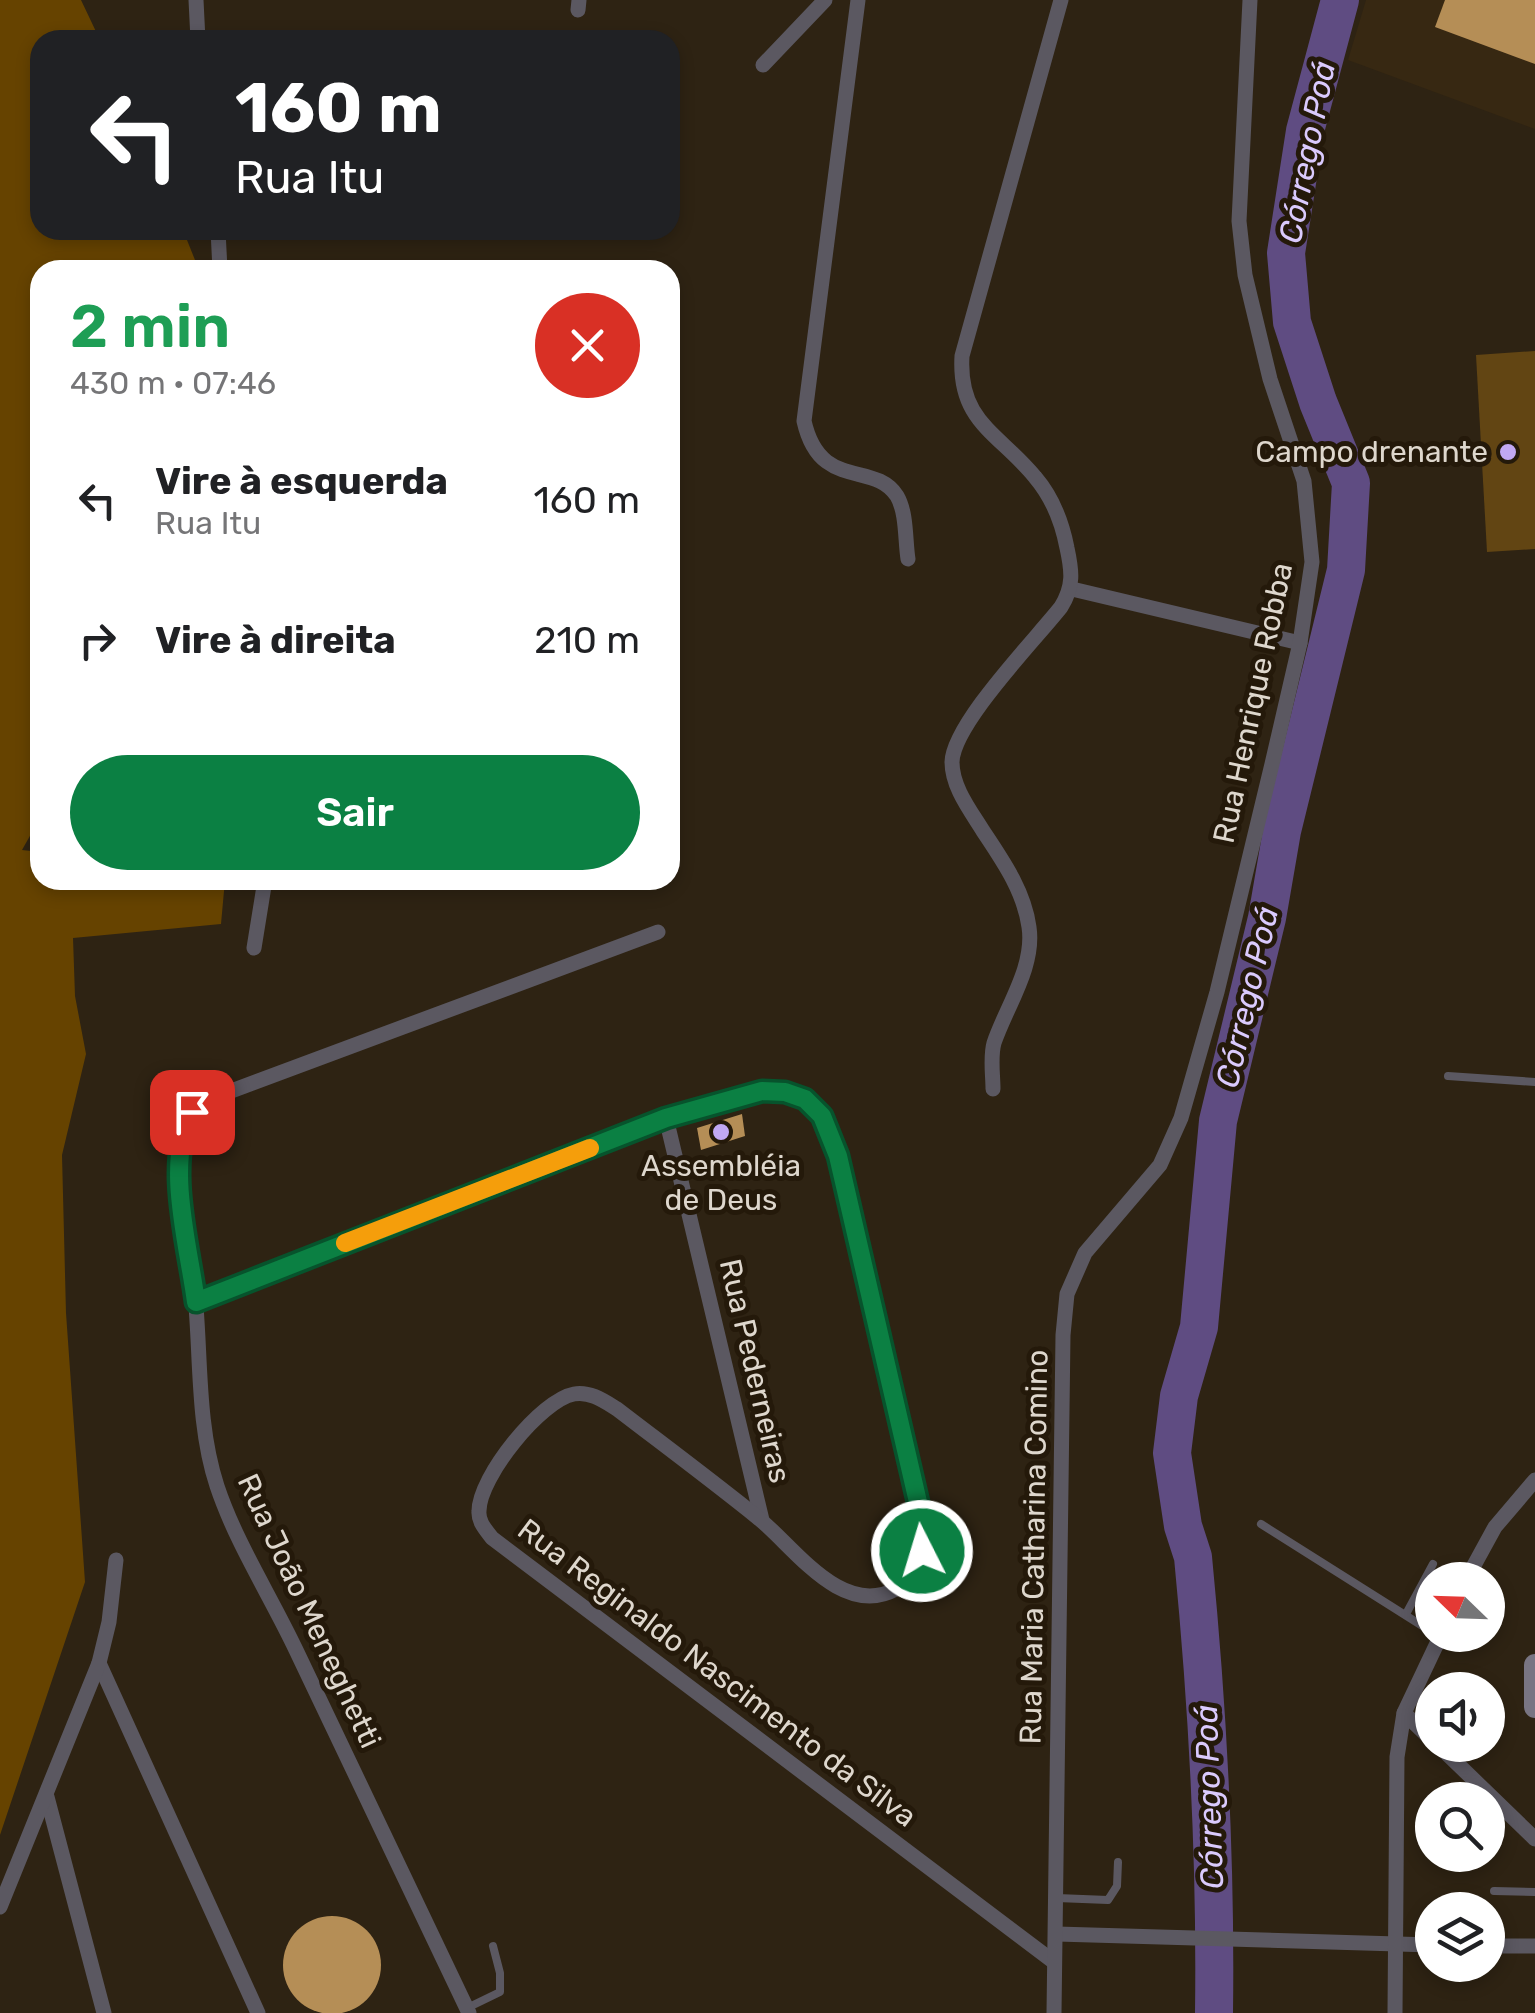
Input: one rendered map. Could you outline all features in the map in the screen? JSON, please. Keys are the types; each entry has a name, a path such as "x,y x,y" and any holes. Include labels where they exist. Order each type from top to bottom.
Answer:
{"main road":[{"path":"1535,1665 1535,1707"}],"street":[{"path":"196,0 198,30"},
{"path":"764,65 825,0"},
{"path":"858,0 804,421 808,440 818,456 832,466 888,486 895,494 908,559"},
{"path":"992,1089 993,1048 1026,961 1030,931 1024,903 1010,872 960,793 952,764 956,741 969,720 1072,589 1063,528 1052,502 1035,476 970,406 960,383 962,356 1060,0"},
{"name":"Rua Henrique Robba","path":"1181,1118 1217,992 1300,642 1312,562 1304,481 1270,378 1239,222 1250,0"},
{"path":"1072,589 1300,642"},
{"path":"254,948 263,890"},
{"name":"Rua João Meneghetti","path":"468,2010 236,1533 217,1485 206,1432 196,1302 181,1189 182,1129 192,1112 226,1093 658,932"},
{"name":"Rua Reginaldo Nascimento da Silva","path":"666,1118 762,1091 785,1092 805,1099 822,1116 838,1156 921,1515 922,1551 916,1571 900,1587 881,1596 860,1595 829,1582 806,1566 762,1520 617,1409 595,1396 576,1393 558,1400 512,1442 482,1494 478,1511 481,1524 492,1538 1054,1962"},
{"path":"196,1302 666,1118"},
{"name":"Rua Pederneiras","path":"666,1118 762,1520"},
{"name":"Rua Maria Catharina Comino","path":"1054,2013 1067,1294 1084,1252 1160,1165 1181,1118"},
{"path":"1476,1562 1495,1528 1535,1480"},
{"path":"0,1907 99,1663 109,1622 116,1560"},
{"path":"1395,2013 1397,1757 1404,1713 1430,1652"},
{"path":"99,1663 258,2013"},
{"path":"1404,1713 1415,1724"},
{"path":"1456,1762 1535,1839"},
{"path":"47,1797 104,2013"},
{"path":"1057,1934 1415,1946"},
{"path":"1505,1946 1535,1946"}],"lane":[{"path":"1448,1076 1535,1082"},
{"path":"1261,1524 1415,1620"},
{"path":"1406,1614 1415,1597"},
{"path":"1057,1898 1108,1900 1117,1886 1118,1862"},
{"path":"1494,1891 1535,1892"},
{"path":"468,2010 500,1992 493,1946"}],"shaded area":[{"path":"0,0 81,0 95,30 30,30 30,240 187,240 195,260 30,260 30,836 22,850 30,851 30,890 224,890 221,924 73,938 75,996 86,1054 62,1155 66,1313 85,1582 0,1835"},
{"path":"1366,0 1535,0 1535,129 1348,60"},
{"name":"Campo drenante","path":"1535,351 1535,549 1487,552 1476,355"}],"building":[{"path":"1445,0 1535,0 1535,64 1435,27"},
{"name":"Assembléia de Deus","path":"742,1114 745,1136 701,1150 697,1128"},
{"path":"332,1916 351,1919 367,1930 378,1946 378,1984 367,2000 351,2011 332,2014 313,2011 297,2000 286,1984 283,1965 286,1946 297,1930 313,1919"}],"waterway":[{"name":"Córrego Poá","path":"1214,2013 1212,1842 1203,1671 1193,1557 1183,1526 1172,1453 1179,1396 1199,1327 1218,1121 1267,918 1282,831 1346,570 1351,483 1318,402 1292,322 1286,253 1305,131 1340,0"}],"slow traffic":[{"path":"345,1243 590,1148"}],"place":[{"name":"Campo drenante","path":"1508,452"},
{"name":"Assembléia de Deus","path":"721,1132"}],"route":[{"path":"192,1112 182,1129 179,1149 196,1302 666,1118 762,1091 785,1092 805,1099 822,1116 838,1156 921,1515 922,1551"}]}
